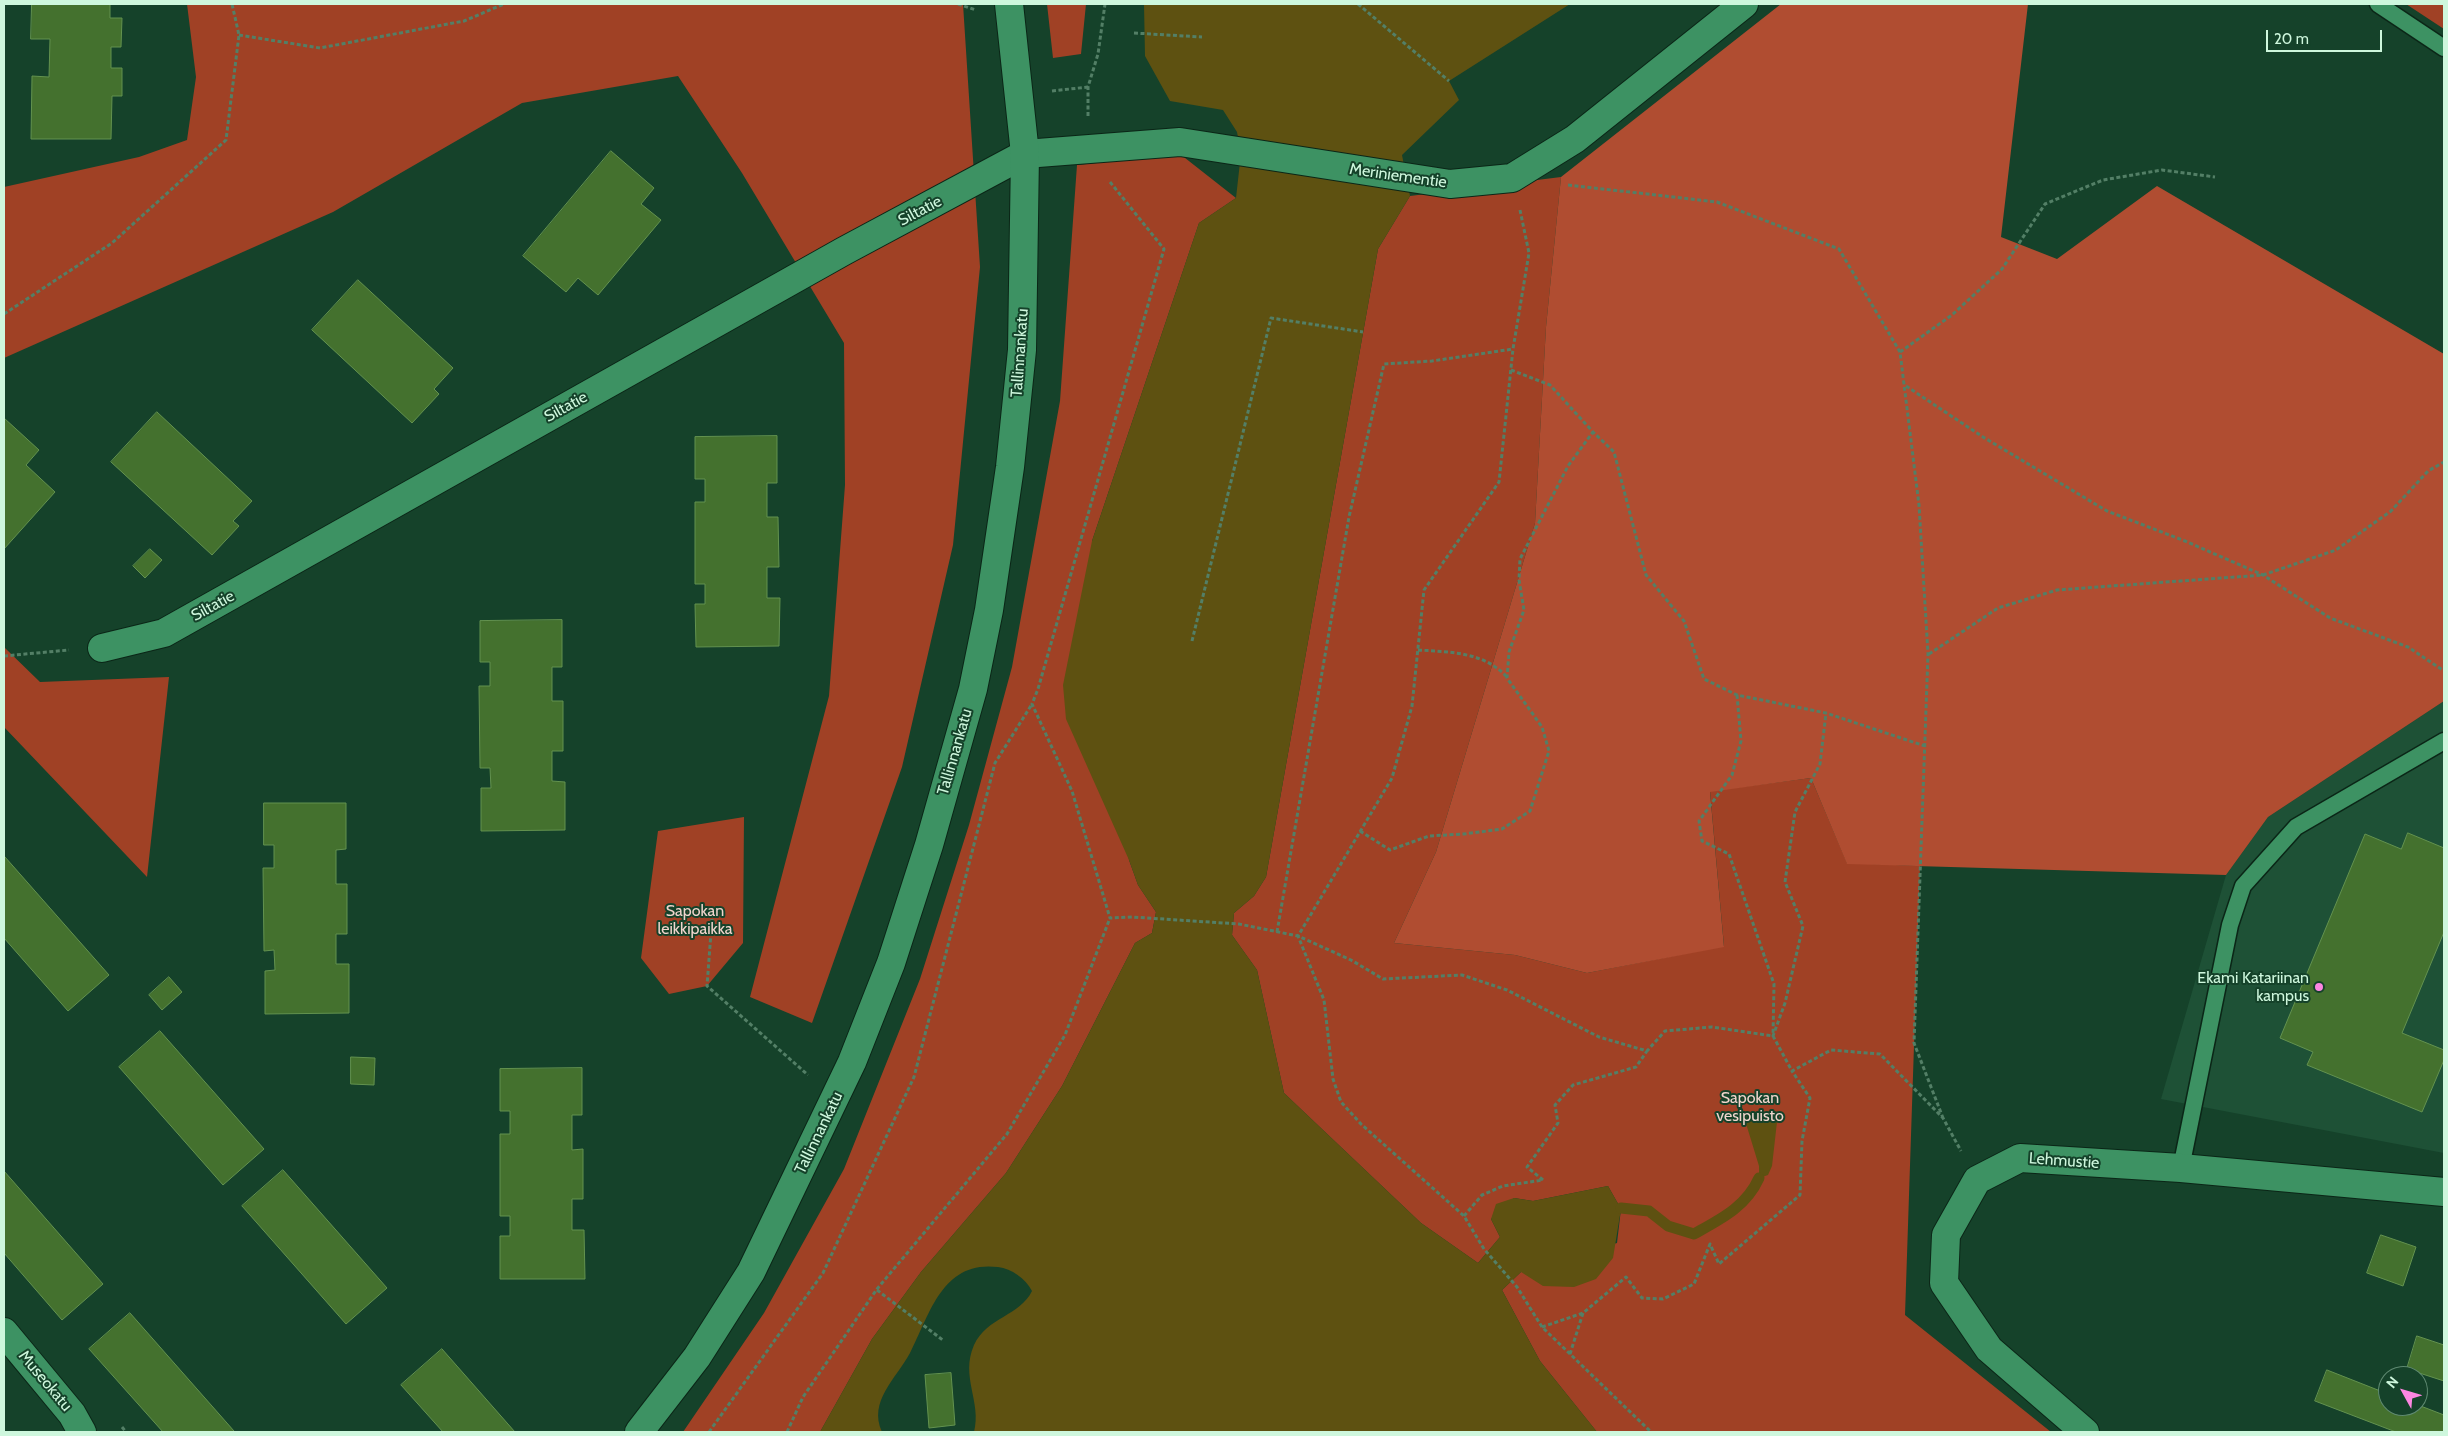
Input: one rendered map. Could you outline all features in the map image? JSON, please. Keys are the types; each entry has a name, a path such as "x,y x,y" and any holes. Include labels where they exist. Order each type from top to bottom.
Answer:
{"street":[{"name":"Tallinnankatu","path":"638,1432 697,1357 751,1272 856,1053 891,963 929,845 973,689 989,610 1010,467 1022,350 1025,154 1009,4"},
{"name":"Meriniementie","path":"1025,154 1180,142 1450,184 1512,178 1575,139 1744,4"},
{"name":"Siltatie","path":"102,648 164,633 844,251 1025,154"},
{"name":"Lehmustie","path":"1977,1180 2020,1158 2181,1168 2444,1192"},
{"path":"1977,1180 1946,1234 1944,1282 1989,1349 2085,1432"},
{"name":"Museokatu","path":"4,1332 72,1414 82,1432"}],"lane":[{"path":"2378,4 2444,48"},
{"path":"2181,1168 2230,925 2242,886 2296,827 2444,742"}],"path":[{"path":"4,314 112,243 226,140 239,35 232,4"},
{"path":"239,35 320,48 464,21 504,4"},
{"path":"710,1432 822,1273 914,1078 995,762 1032,704 1038,689 1164,249 1094,162 1087,149 1088,88 1098,54 1105,4"},
{"path":"1358,4 1449,81"},
{"path":"1134,33 1202,37"},
{"path":"1900,352 1952,315 2002,269 2046,204 2103,180 2162,170 2215,177"},
{"path":"1298,936 1392,778 1412,706 1424,590 1499,482 1513,349 1529,253 1512,178 1717,202 1839,249 1900,352 1906,386 1919,505 1928,654 1914,1044 1943,1118 1977,1180"},
{"path":"1192,641 1271,318 1363,332"},
{"path":"1277,932 1349,518 1384,364 1432,361 1513,349"},
{"path":"1511,370 1550,385 1614,452 1646,575 1684,621 1704,678 1737,695 1826,713 1925,746"},
{"path":"1906,386 1983,437 2106,511 2185,541 2263,576 2330,618 2408,647 2444,671"},
{"path":"1507,678 1509,652 1524,610 1519,580 1520,559 1568,466 1593,432"},
{"path":"1928,654 1998,608 2057,590 2263,576 2336,550 2391,511 2428,471 2444,462"},
{"path":"4,656 102,648"},
{"path":"1360,831 1390,850 1429,836 1502,829 1530,811 1548,751 1542,727 1497,667 1472,655 1418,650"},
{"path":"1542,1327 1583,1313 1626,1277 1642,1298 1662,1299 1694,1284 1710,1244 1719,1264 1800,1195 1802,1141 1810,1098 1792,1071 1773,1036 1774,984 1729,854 1702,841 1699,821 1732,775 1741,741 1737,695"},
{"path":"787,1432 803,1397 877,1289 1007,1134 1064,1035 1110,918 1072,791 1032,704"},
{"path":"1773,1036 1785,1003 1803,926 1785,882 1795,812 1820,764 1826,713"},
{"path":"1110,918 1239,924 1298,936 1352,960 1383,979 1462,975 1507,990 1599,1037 1647,1050"},
{"path":"712,920 707,986 810,1077"},
{"path":"1298,936 1324,1000 1333,1079 1341,1102 1361,1124 1464,1216 1484,1249 1517,1287 1542,1327 1651,1432"},
{"path":"1464,1216 1482,1194 1502,1186 1543,1180 1527,1167 1558,1123 1555,1105 1573,1085 1636,1067 1647,1050 1665,1031 1712,1028 1773,1036"},
{"path":"1792,1071 1831,1050 1880,1054 1943,1118"},
{"path":"877,1289 944,1341"},
{"path":"1570,1354 1583,1313"},
{"path":"122,1427 126,1432"}],"shaded area":[{"path":"1144,4 1570,4 1449,81 1459,100 1402,155 1410,196 1378,249 1266,877 1254,896 1234,913 1232,935 1257,970 1284,1093 1421,1223 1478,1263 1500,1237 1491,1219 1496,1204 1514,1198 1533,1201 1608,1186 1621,1209 1613,1258 1596,1279 1574,1287 1543,1286 1521,1272 1502,1290 1540,1361 1597,1432 974,1432 976,1421 969,1368 974,1345 987,1328 1020,1306 1032,1291 1018,1275 1008,1270 998,1267 979,1267 963,1272 951,1281 932,1307 910,1353 881,1400 878,1410 882,1432 820,1432 872,1339 921,1272 1006,1173 1062,1086 1135,943 1152,933 1156,912 1138,885 1129,860 1066,719 1063,685 1092,541 1199,223 1236,198 1241,153 1237,132 1223,110 1170,101 1145,56"},
{"path":"1781,4 2028,4 2001,237 2057,259 2157,186 2444,354 2444,701 2268,817 2226,875 1847,864 1811,778 1710,792 1724,947 1587,973 1515,955 1394,943 1436,852 1535,523 1546,327 1561,177"},
{"name":"Ekami Katariinan kampus","path":"2444,701 2444,1153 2161,1099 2226,875 2268,817"},
{"path":"1778,1113 1772,1166 1768,1175 1759,1178 1759,1166 1744,1117"}],"green space":[{"path":"187,4 963,4 980,267 953,545 902,767 812,1023 750,997 829,696 845,485 844,343 742,173 678,76 522,103 333,212 4,358 4,187 139,157 187,140 196,77"},
{"path":"1047,4 1086,4 1081,54 1053,58"},
{"path":"2406,4 2444,4 2444,29"},
{"path":"1180,154 1236,198 1199,223 1092,541 1129,860 1138,885 1156,912 1152,933 1135,943 1062,1086 1006,1173 921,1272 872,1339 820,1432 683,1432 764,1313 844,1169 920,979 969,825 1012,667 1060,401 1077,165"},
{"name":"Sapokan vesipuisto","path":"1561,177 1546,327 1535,523 1436,852 1394,943 1515,955 1587,973 1724,946 1710,791 1811,778 1847,863 1920,866 1905,1315 2051,1432 1597,1432 1540,1361 1502,1290 1521,1272 1617,1243 1621,1209 1608,1186 1533,1201 1514,1198 1491,1219 1500,1237 1478,1263 1421,1223 1284,1093 1257,970 1232,935 1234,913 1254,896 1266,877 1378,249 1410,196"},
{"path":"4,647 40,682 169,677 147,877 4,727"},
{"name":"Sapokan leikkipaikka","path":"744,817 743,943 707,986 669,994 641,958 658,831"}],"building":[{"path":"32,4 110,4 110,18 122,18 121,47 111,47 111,68 122,68 122,96 112,96 111,139 31,139 32,76 49,77 50,39 31,39"},
{"path":"611,151 654,188 641,204 661,220 598,295 578,278 566,292 523,256"},
{"path":"358,280 453,368 434,389 439,394 412,423 312,330"},
{"path":"157,412 252,501 233,521 239,526 212,555 111,462"},
{"path":"4,418 39,450 26,465 55,492 4,549"},
{"path":"777,436 777,483 767,483 767,517 778,517 779,567 767,567 767,598 780,598 779,646 696,647 695,604 705,604 705,584 695,584 695,502 705,502 705,479 695,479 695,437"},
{"path":"150,549 162,560 145,578 133,566"},
{"path":"562,620 562,667 552,667 552,701 563,701 563,751 552,751 552,781 565,782 565,830 481,831 481,788 491,788 490,768 480,768 479,686 490,686 490,662 480,662 480,621"},
{"path":"264,803 346,803 346,849 336,850 336,884 347,884 347,934 336,934 336,964 349,964 349,1013 265,1014 265,971 275,970 274,950 264,951 263,868 274,868 274,845 264,845"},
{"path":"2408,833 2444,848 2444,932 2402,1033 2444,1050 2444,1060 2422,1112 2307,1065 2313,1052 2280,1038 2365,834 2401,849"},
{"path":"5,857 109,975 68,1011 4,938"},
{"path":"169,977 182,992 162,1010 149,995"},
{"path":"160,1031 264,1149 223,1185 119,1067"},
{"path":"351,1057 375,1058 374,1085 351,1084"},
{"path":"582,1068 582,1115 572,1115 572,1150 583,1149 583,1199 572,1199 572,1230 584,1230 585,1279 500,1279 500,1236 510,1236 510,1216 500,1216 500,1134 510,1134 510,1111 500,1111 500,1069"},
{"path":"283,1170 387,1288 346,1324 242,1206"},
{"path":"4,1171 103,1284 62,1320 4,1253"},
{"path":"2381,1235 2416,1247 2403,1286 2367,1273"},
{"path":"130,1313 234,1431 163,1432 89,1349"},
{"path":"2417,1336 2444,1345 2444,1381 2428,1376 2428,1366 2408,1366"},
{"path":"442,1349 515,1432 443,1432 401,1385"},
{"path":"2327,1370 2378,1390 2378,1416 2428,1416 2428,1409 2444,1415 2444,1432 2396,1432 2315,1401"},
{"path":"951,1373 955,1425 929,1428 925,1375"}],"waterway":[{"path":"1621,1208 1649,1211 1668,1226 1694,1234 1740,1205 1754,1188 1759,1178"}],"place":[{"name":"Ekami Katariinan kampus","path":"2319,987"}]}
